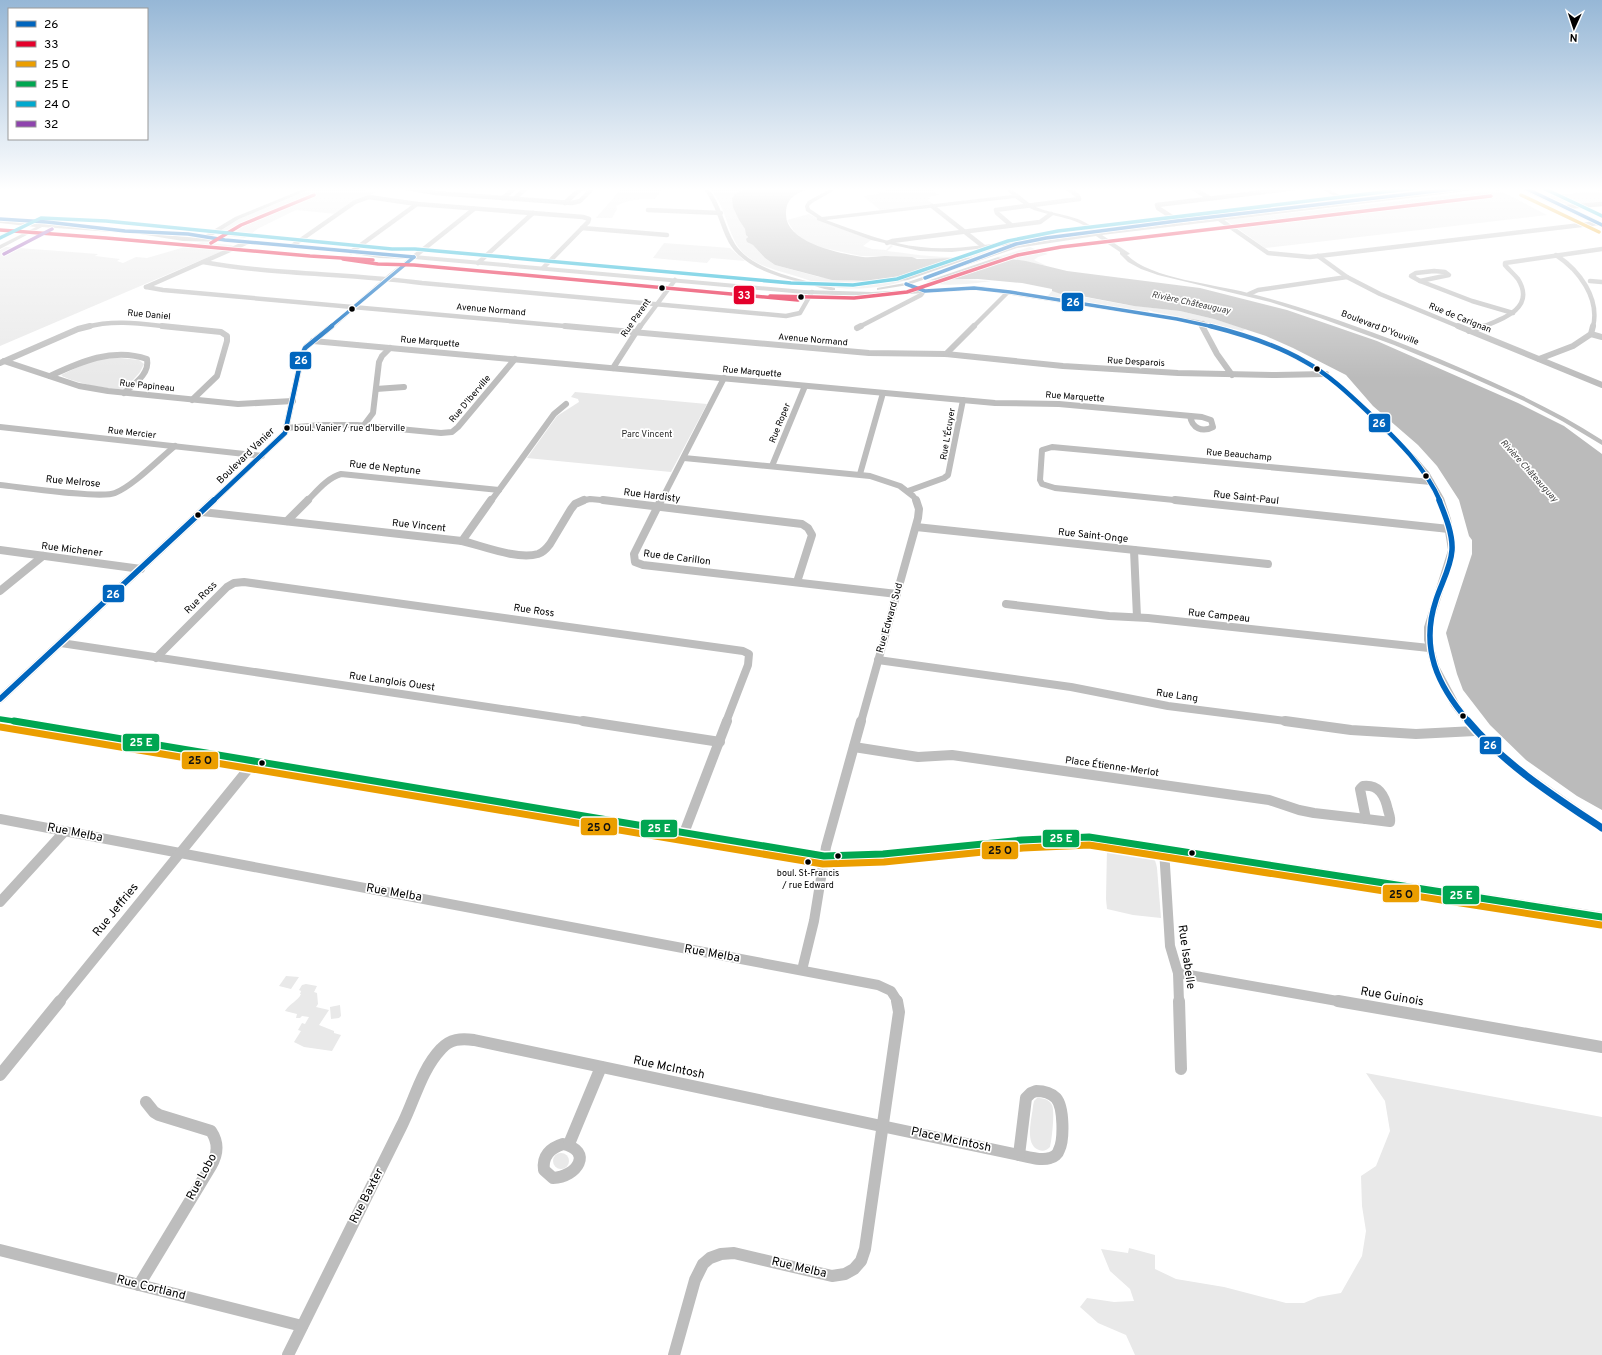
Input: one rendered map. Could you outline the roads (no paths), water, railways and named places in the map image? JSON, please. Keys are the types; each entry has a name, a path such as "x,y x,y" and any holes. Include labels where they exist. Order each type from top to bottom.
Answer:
{"street":[{"name":"Avenue Normand","path":"227,251 146,288 869,353 946,354"},
{"path":"352,251 401,258 414,257 770,288 872,290 906,284 924,291"},
{"name":"Boulevard Vanier","path":"0,699 279,440 286,428 302,354 305,348 421,251"},
{"path":"478,263 491,251"},
{"path":"543,268 559,251"},
{"path":"738,251 742,256 766,269 812,288 853,293 893,293 974,288 1203,323 1237,332 1271,345 1326,374 1349,394 1414,458 1431,482 1443,505 1452,546 1451,556 1431,614 1428,634 1429,648 1435,666 1448,694 1475,731 1492,749 1519,770 1602,828"},
{"path":"853,293 886,290 899,287 1000,251"},
{"path":"984,257 1005,251"},
{"name":"Boulevard D'Youville","path":"1121,251 1129,259 1154,272 1171,278 1249,294 1354,326 1542,407 1571,423 1602,443"},
{"path":"1265,251 1281,255 1318,256 1360,251"},
{"path":"1469,331 1499,321 1513,313 1521,304 1523,288 1519,280 1504,263 1585,251"},
{"path":"1556,255 1578,270 1594,288"},
{"name":"Rue de Carignan","path":"1318,256 1347,277 1380,294 1602,385"},
{"path":"203,262 246,268 387,279 783,316 794,315 801,312 812,288"},
{"path":"1420,281 1449,275 1445,272 1438,271 1412,275 1413,278 1420,281 1472,301 1513,313"},
{"path":"1249,294 1258,290 1347,277"},
{"name":"Rue Parent","path":"613,368 636,333 675,280"},
{"path":"1590,282 1602,282"},
{"path":"857,328 922,295 925,292 924,291"},
{"path":"946,354 1007,293"},
{"path":"1538,359 1569,348 1591,334 1597,326 1600,317"},
{"name":"Rue Daniel","path":"2,362 78,328 106,322 221,332 227,336 227,341 217,376 192,400"},
{"path":"1203,323 1202,326 1210,341 1232,375"},
{"path":"1591,334 1602,337"},
{"name":"Rue Marquette","path":"313,341 1007,404 1064,404 1190,416"},
{"path":"364,425 373,413 380,361 390,348"},
{"name":"Rue Desparois","path":"946,354 1100,369 1232,375 1326,374"},
{"path":"50,376 87,359 99,356 123,355 145,358 148,361 148,365 144,374 124,393"},
{"name":"Rue D'Iberville","path":"286,428 326,425 364,425 441,433 453,431 515,359"},
{"name":"Rue Papineau","path":"2,362 86,387 124,393 246,404 293,401"},
{"name":"Rue de Carillon","path":"724,378 634,554 635,562 643,565 897,594"},
{"name":"Rue Roper","path":"772,466 805,386"},
{"path":"376,389 404,387"},
{"path":"860,474 882,393"},
{"name":"Rue L'Écuyer","path":"908,491 948,475 963,400"},
{"path":"462,541 554,414 566,404"},
{"name":"Rue Mercier","path":"0,427 262,456"},
{"name":"Rue Melrose","path":"0,485 97,495 114,494 126,487 175,446"},
{"name":"Rue Beauchamp","path":"1042,484 1040,481 1043,449 1061,447 1431,482"},
{"name":"Rue Edward Sud","path":"684,458 860,474 886,480 908,491 917,501 919,507 916,527 824,856 814,921 802,970"},
{"name":"Rue de Neptune","path":"287,521 327,481 334,476 341,474 499,490"},
{"name":"Rue Saint-Paul","path":"1042,484 1055,488 1449,529"},
{"name":"Rue Hardisty","path":"462,541 508,552 536,554 545,550 573,506 582,501 594,499 785,521 804,525 810,529 812,535 797,582"},
{"name":"Rue Vincent","path":"202,512 462,541"},
{"name":"Rue Saint-Onge","path":"916,527 1268,564"},
{"name":"Rue Michener","path":"0,550 141,569"},
{"path":"1134,550 1137,617"},
{"path":"0,591 43,556"},
{"name":"Rue Ross","path":"156,658 226,587 244,582 743,650 748,654 749,660 720,742 684,833"},
{"name":"Rue Campeau","path":"1006,604 1118,617 1137,617 1429,648"},
{"name":"Rue Langlois Ouest","path":"60,643 720,742"},
{"name":"Rue Lang","path":"878,660 1071,687 1168,706 1351,730 1416,734 1475,731"},
{"path":"0,719 824,856 883,854 1014,841 1073,837 1100,838 1602,917"},
{"name":"Place Étienne-Merlot","path":"854,747 918,757 952,755 1269,800 1305,811 1366,820 1391,821 1383,792 1376,787 1365,786 1360,789 1366,820"},
{"name":"Rue Jeffries","path":"0,1075 254,762"},
{"name":"Rue Melba","path":"0,819 519,916 625,938 802,970 878,985 889,989 897,998 899,1012 865,1249 860,1264 848,1273 841,1276 832,1276 734,1253 718,1255 710,1258 703,1264 695,1278 674,1355"},
{"path":"0,902 65,831"},
{"name":"Rue Isabelle","path":"1164,849 1170,946 1178,973 1182,1069"},
{"name":"Rue Guinois","path":"1178,973 1602,1047"},
{"name":"Rue McIntosh","path":"451,1041 465,1038 883,1126"},
{"name":"Rue Baxter","path":"288,1355 406,1118 417,1091 436,1055 441,1048 451,1041"},
{"path":"569,1144 601,1067"},
{"name":"Place McIntosh","path":"883,1126 1019,1155 1047,1160 1058,1154 1060,1149 1061,1103 1052,1094 1040,1090 1034,1091 1026,1098 1019,1155"},
{"name":"Rue Lobo","path":"139,1285 211,1166 216,1157 217,1150 217,1143 211,1131 159,1115 154,1112 146,1102"},
{"name":"Rue Cortland","path":"0,1250 302,1326"}],"water":[{"name":"Rivière Châteauguay","path":"759,251 834,251 866,257 892,256 912,257 917,259 997,257 1026,261 1067,271 1200,288 1287,310 1377,341 1518,403 1564,426 1602,454 1602,810 1577,796 1526,760 1490,725 1463,690 1446,633 1472,554 1472,540 1469,536 1459,500 1437,466 1418,445 1373,406 1346,375 1266,336 1214,319 1180,311 1134,306 1076,295 1064,295 1052,291 1052,289 1022,283 978,279 871,281 832,280 775,265"}],"place":[{"name":"boul. Vanier / rue d'Iberville","path":"287,428"},
{"name":"boul. St-Francis / rue Edward","path":"808,862"}],"park label":[{"name":"Parc Vincent","path":"647,434"}]}
